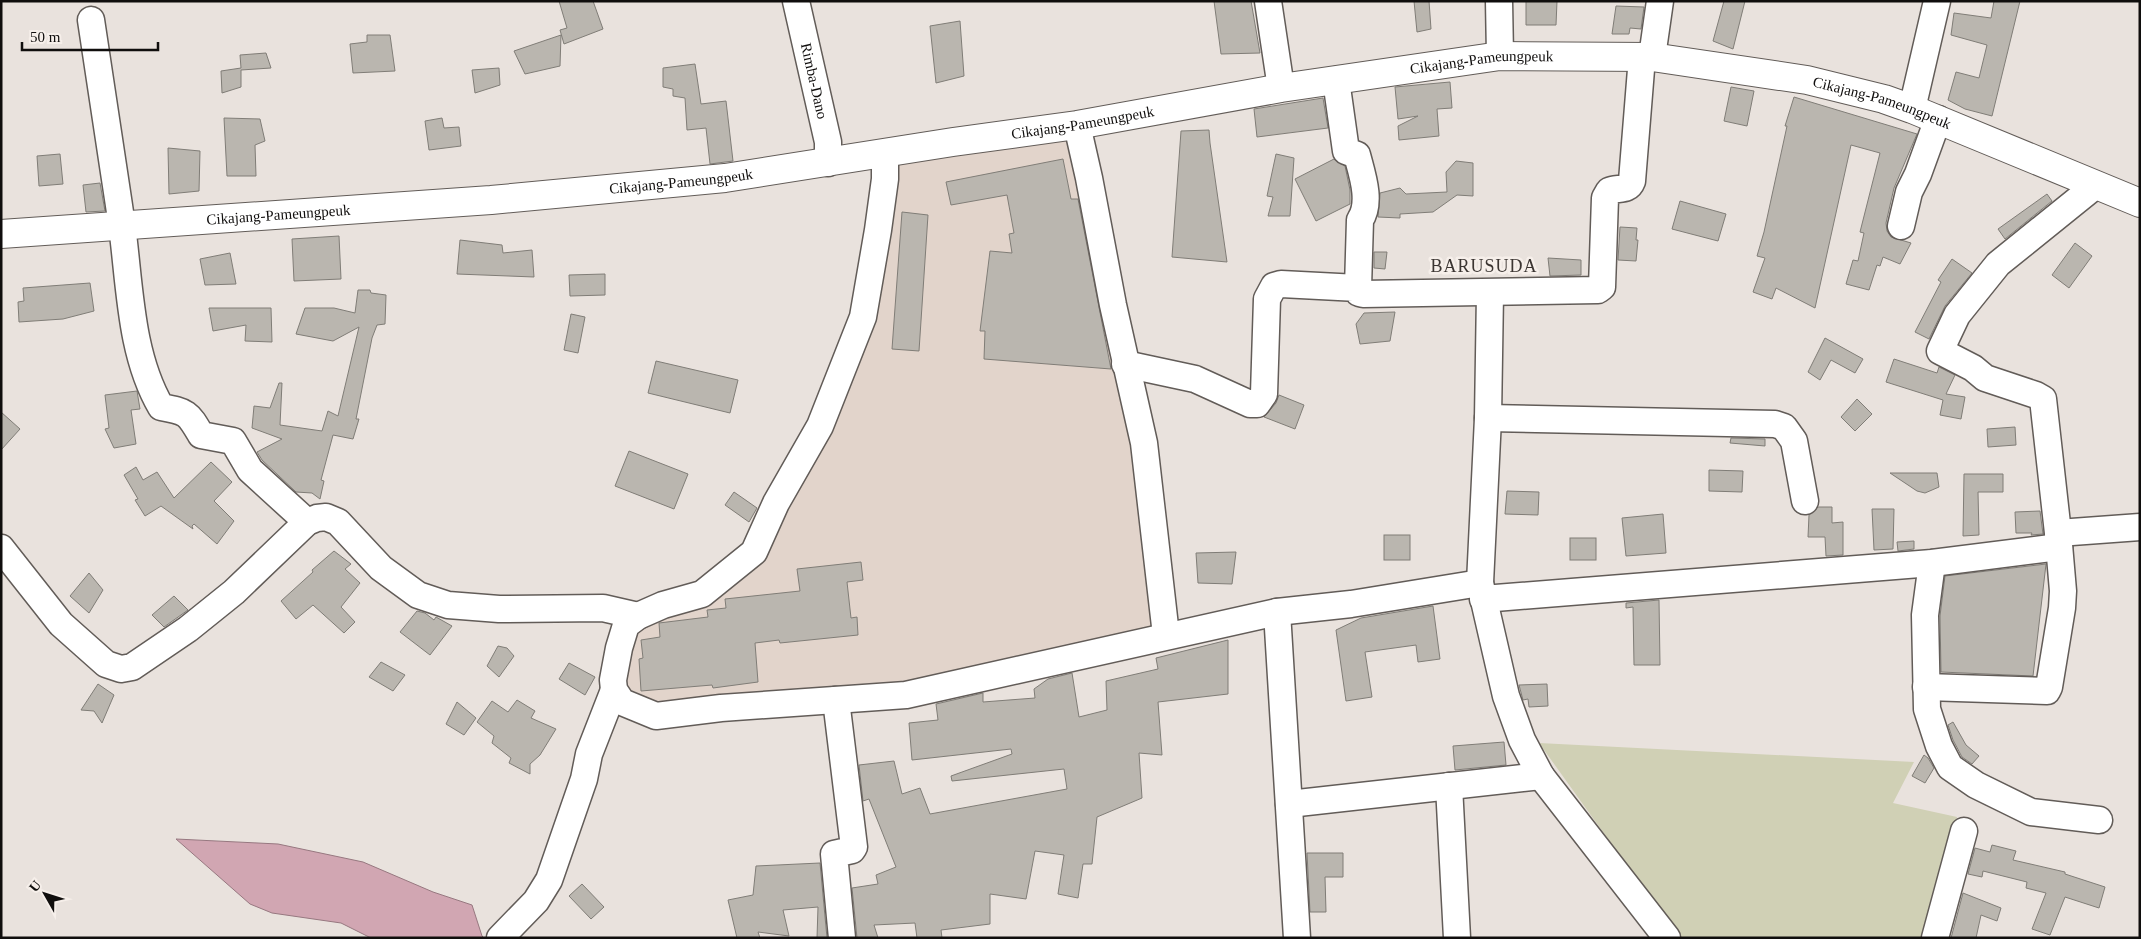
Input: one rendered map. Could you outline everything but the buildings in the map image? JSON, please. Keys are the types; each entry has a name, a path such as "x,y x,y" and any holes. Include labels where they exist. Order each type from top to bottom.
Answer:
{"main road":[{"name":"Cikajang-Pameungpeuk","path":"1,234 491,200 725,178 1077,125 1281,88 1500,56 1647,57 1807,80 1884,99 2140,202"}],"street":[{"name":"Rimba-Dano","path":"796,1 828,142 828,163"},
{"path":"1268,1 1281,88"},
{"path":"1498,1 1500,56"},
{"path":"1336,80 1346,151 1356,154 1364,184 1365,213 1360,220 1359,293 1596,291 1602,287 1605,198 1609,191 1628,187 1632,181 1647,57 1660,1"},
{"path":"1912,110 1936,1"},
{"path":"91,20 122,226 135,328 150,388 161,406 180,410 189,415 201,435 233,441 250,470 307,522"},
{"path":"1901,226 1909,192 1918,174 1938,120"},
{"path":"1077,125 1090,178 1125,364 1144,443 1166,635"},
{"path":"500,938 536,902 550,880 584,779 589,754 614,690 613,680 618,648 626,625 638,616 663,605 702,594 754,552 776,502 820,426 863,317 878,230 885,154"},
{"path":"1926,686 2049,689 2062,608 2059,540 2042,400 2036,395 1985,378 1973,368 1940,352 1957,315 1998,264 2096,185"},
{"path":"1125,364 1195,378 1250,404 1257,404 1264,394 1267,299 1274,286 1281,284 1358,288"},
{"path":"1490,293 1488,418 1481,591 1506,696 1522,740 1541,776 1667,938"},
{"path":"1488,418 1775,424 1784,427 1794,441 1805,501"},
{"path":"1,548 61,624 106,664 121,669 132,667 188,629 234,592 307,522 326,517 338,522 381,568 418,595 448,605 499,609 603,608 638,616"},
{"path":"614,690 622,702 656,716 721,708 906,695 1166,635 1277,612 1481,591 1932,563 2140,527"},
{"path":"1932,563 1925,615 1927,709 1939,746 1950,767 1960,775 2030,812 2099,820"},
{"path":"1277,612 1297,938"},
{"path":"836,700 854,847 852,850 834,854 842,938"},
{"path":"1289,804 1541,776"},
{"path":"1449,786 1457,938"},
{"path":"1935,938 1964,831"}],"shaded area":[{"path":"1077,125 1166,635 906,695 721,708 622,702 626,625 754,552 863,317 885,154"},
{"path":"176,839 278,844 363,862 433,892 472,905 484,938 371,938 341,923 272,913 250,904"}],"green space":[{"path":"1539,743 1914,762 1893,803 1957,817 1922,938 1679,938"}],"district":[{"name":"BARUSUDA","path":"1484,266"}]}
